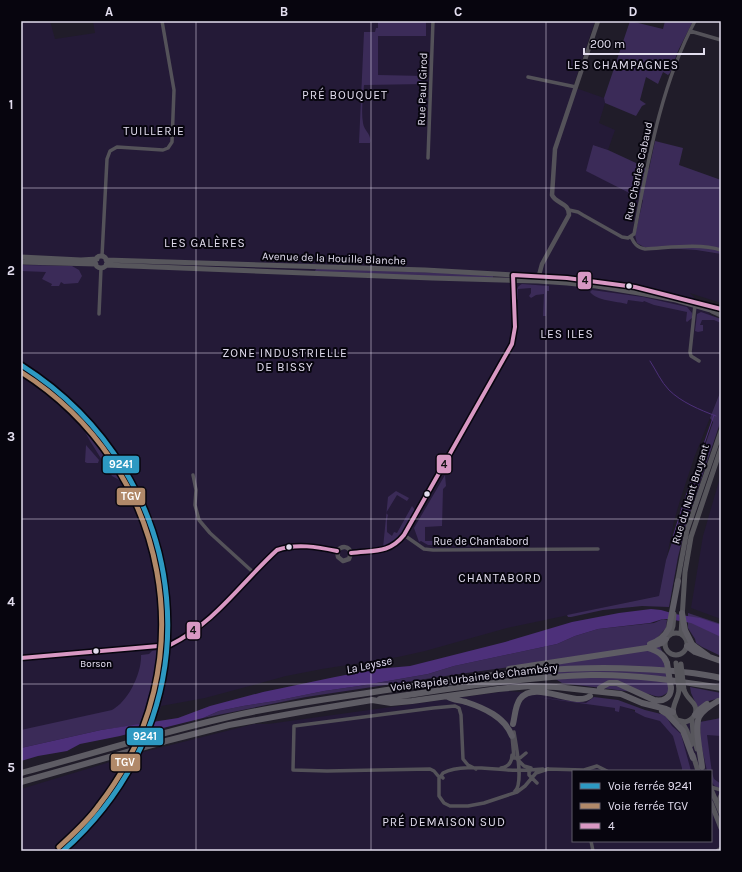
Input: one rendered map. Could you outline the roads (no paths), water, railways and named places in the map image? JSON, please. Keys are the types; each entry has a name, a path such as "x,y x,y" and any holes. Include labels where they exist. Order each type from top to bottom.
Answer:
{"highway":[{"path":"636,649 657,640 671,628 678,581"},
{"path":"682,611 683,632 694,646 708,656"},
{"path":"472,677 521,667 647,648 662,643 668,637"},
{"path":"687,646 695,652 721,661"},
{"path":"600,688 609,683 617,684 658,701 668,697 671,688 667,663 664,656 659,652 647,648"},
{"name":"Voie Rapide Urbaine de Chambéry","path":"21,773 213,721 288,706 472,677 587,667 662,670 702,674 721,678"},
{"name":"Voie Rapide Urbaine de Chambéry","path":"21,782 146,746 229,725 306,710 500,682 592,675 661,678 721,688"},
{"path":"513,734 512,710 515,701 529,689 547,686"},
{"path":"372,700 392,703 448,697 513,687 547,686 613,693 673,708"},
{"path":"518,700 535,692 582,699 590,696"},
{"path":"448,697 473,705 500,718 513,734"},
{"path":"628,697 633,702 644,707 667,714 683,731 693,758"},
{"path":"694,717 704,705 720,701"},
{"path":"699,769 698,720 705,710 720,701"}],"main road":[{"path":"21,257 98,260 106,262 101,268 98,260"},
{"path":"21,262 98,260"},
{"name":"Avenue de la Houille Blanche","path":"106,262 425,278 567,278 635,287 695,303"},
{"path":"695,303 721,309"},
{"path":"695,303 721,313"},
{"name":"Rue du Nant Bruyant","path":"678,581 687,530 721,431"},
{"name":"Rue du Nant Bruyant","path":"682,611 685,572 691,537 721,448"},
{"path":"671,628 666,648 678,663 681,690 673,708 677,720 682,722 687,731 693,758 699,769"},
{"path":"668,637 676,633 683,632 687,646 678,663"},
{"path":"672,654 678,655 684,652"},
{"path":"681,690 695,707 695,741 699,769"},
{"path":"673,708 680,700 690,700"},
{"path":"682,722 688,721 694,717"},
{"path":"712,793 721,828"},
{"path":"714,803 721,813"}],"street":[{"path":"98,260 107,159 110,151 117,147 163,150 168,148 172,142 174,90 162,21"},
{"name":"Rue Paul Girod","path":"428,158 433,21"},
{"path":"538,278 542,264 569,215 569,210 566,206 552,197 555,149 598,21"},
{"name":"Rue Charles Cabaud","path":"569,210 578,212 622,237 628,238 634,234 654,128 677,59 695,21"},
{"path":"690,31 721,40"},
{"path":"528,76 576,87"},
{"path":"631,237 638,247 645,249 692,247 721,250"},
{"path":"99,314 101,268"},
{"path":"351,553 387,550 395,546 404,535 512,344 516,327 513,278"},
{"path":"695,303 690,352 691,356 699,361"},
{"path":"708,309 721,316"},
{"path":"711,477 721,456"},
{"path":"193,475 196,490 195,505 199,520 210,533 254,573"},
{"name":"Rue de Chantabord","path":"404,535 423,548 433,550 598,549"},
{"path":"21,658 168,646 183,640 203,626 271,555 282,547 324,548 337,551 340,548 345,547 349,549 351,553"},
{"path":"337,551 338,557 343,561 349,559 351,553"},
{"path":"476,768 468,765 463,759 461,714 459,708 455,706 294,726 293,770 327,771 430,769 439,777 439,796 444,803 450,806 473,806 513,793 522,789 539,772 548,769"},
{"path":"513,734 514,758 517,758 526,768 585,770 598,766 602,770"},
{"path":"513,734 518,770 518,785 517,789 513,793"},
{"path":"492,769 504,768 511,763 513,748"},
{"path":"517,758 522,757 526,753"},
{"path":"443,778 442,774 448,770 476,768 518,770 548,769"},
{"path":"532,770 529,774 532,778 538,781 539,772"},
{"path":"714,803 721,794"}],"waterway":[{"path":"650,361 669,390 691,405 716,416"},
{"path":"673,537 714,415"}],"rail line":[{"name":"9241","path":"21,365 79,412 123,468 153,531 166,598 165,665 147,732 113,795 63,851"},
{"name":"TGV","path":"21,372 72,412 111,460 140,513 157,571 162,631 154,692 133,750 95,811 59,847"}],"place":[{"name":"Borson","path":"96,651"}],"district":[{"name":"LES CHAMPAGNES","path":"623,65"},
{"name":"PRÉ BOUQUET","path":"345,95"},
{"name":"TUILLERIE","path":"154,131"},
{"name":"LES GALÈRES","path":"205,243"},
{"name":"LES ILES","path":"567,334"},
{"name":"ZONE INDUSTRIELLE DE BISSY","path":"285,360"},
{"name":"CHANTABORD","path":"500,578"},
{"name":"PRÉ DEMAISON SUD","path":"444,822"}],"water label":[{"name":"La Leysse","path":"369,665"}]}
